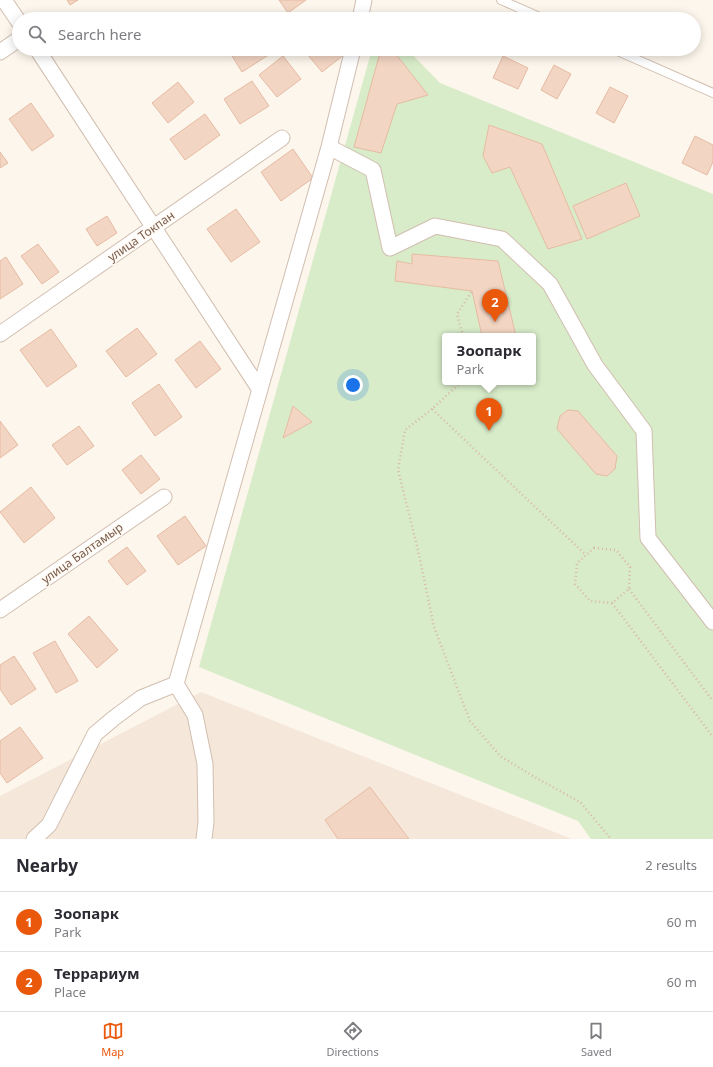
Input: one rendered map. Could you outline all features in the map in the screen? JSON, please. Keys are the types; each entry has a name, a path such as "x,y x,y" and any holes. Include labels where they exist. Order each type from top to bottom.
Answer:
{"street":[{"path":"4,0 12,12"},
{"path":"361,12 364,0"},
{"path":"0,52 12,44"},
{"path":"42,56 260,390"},
{"path":"204,839 206,822 205,764 195,715 176,684 329,147 351,56"},
{"name":"улица Токпан","path":"0,334 282,138"},
{"path":"329,147 373,170 390,248 435,226 502,239 550,284 595,365 644,431 648,538 713,622"},
{"name":"улица Балтамыр","path":"0,610 164,497"},
{"path":"34,839 49,825 95,734 141,698 176,684"}],"lane":[{"path":"501,0 528,12"},
{"path":"629,56 713,92"}],"path":[{"path":"462,333 457,314 472,292"},
{"path":"458,385 405,430 398,470 418,550 434,627 470,721 500,756 580,802 611,839"},
{"path":"432,408 586,555"},
{"path":"628,589 612,603 590,601 575,584 577,563 594,548 616,550 630,567 628,589 713,701"},
{"path":"612,603 713,737"}],"shaded area":[{"path":"201,692 572,839 0,839 0,796"}],"green space":[{"path":"370,56 414,56 440,83 713,194 713,839 591,839 578,821 199,667"}],"building":[{"path":"67,0 78,0 70,5"},
{"path":"279,0 306,0 289,12 287,12"},
{"path":"232,56 267,56 242,72"},
{"path":"283,56 301,79 277,97 259,75"},
{"path":"309,56 342,56 322,72"},
{"path":"379,56 397,56 428,95 397,104 381,153 354,147"},
{"path":"503,56 528,68 518,89 493,78"},
{"path":"554,65 571,74 557,99 541,90"},
{"path":"252,81 269,106 240,124 224,99"},
{"path":"178,82 194,102 168,123 152,103"},
{"path":"610,87 628,96 614,123 596,113"},
{"path":"31,103 54,136 32,151 9,119"},
{"path":"205,114 220,135 185,160 170,139"},
{"path":"489,125 542,144 582,239 548,249 510,167 492,173 483,156"},
{"path":"695,136 713,145 713,162 707,175 682,163"},
{"path":"293,149 313,178 281,201 261,172"},
{"path":"0,152 8,163 0,168"},
{"path":"626,183 640,216 587,239 573,206"},
{"path":"236,209 260,242 231,262 207,229"},
{"path":"107,216 117,233 97,246 86,229"},
{"path":"38,244 59,272 42,284 21,256"},
{"path":"412,254 498,261 515,333 481,333 472,291 395,281 397,261 412,264"},
{"path":"6,257 23,284 0,299 0,261"},
{"path":"137,328 157,354 126,377 106,351"},
{"path":"51,329 77,366 47,387 20,350"},
{"path":"200,341 221,369 196,388 175,360"},
{"path":"159,384 182,417 155,436 132,403"},
{"path":"293,406 312,422 283,438"},
{"path":"568,410 578,411 617,456 615,469 607,476 596,474 557,429 560,416"},
{"path":"0,421 18,445 0,458"},
{"path":"79,426 94,446 67,465 52,445"},
{"path":"141,455 160,479 141,494 122,470"},
{"path":"31,487 55,518 24,543 0,512"},
{"path":"185,516 206,546 178,565 157,536"},
{"path":"127,547 146,571 127,585 108,561"},
{"path":"89,616 118,650 97,668 68,634"},
{"path":"55,641 78,681 56,693 33,653"},
{"path":"14,656 36,689 11,705 0,689 0,665"},
{"path":"20,727 43,758 7,783 0,773 0,741"},
{"path":"370,787 409,839 338,839 325,820"}],"place":[{"name":"Террариум","path":"495,322"},
{"name":"Зоопарк","path":"489,431"}]}
